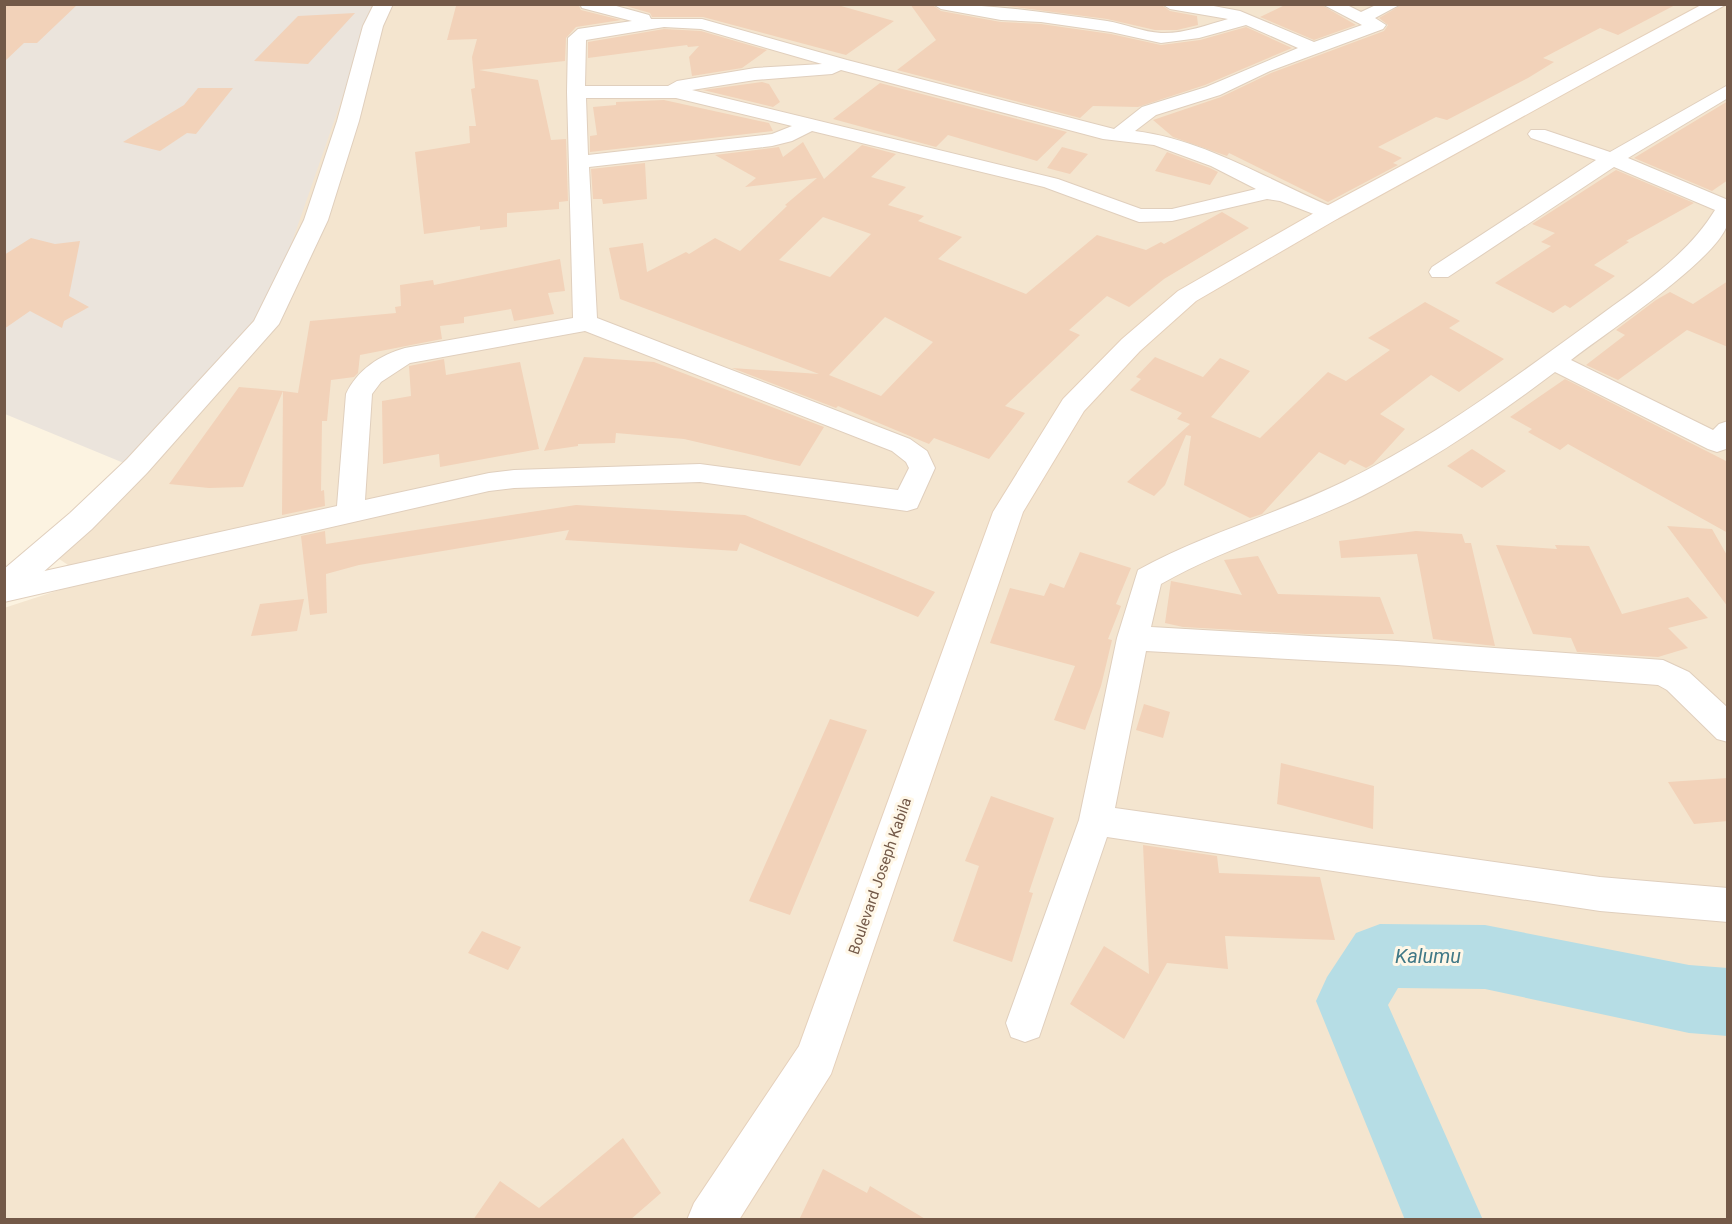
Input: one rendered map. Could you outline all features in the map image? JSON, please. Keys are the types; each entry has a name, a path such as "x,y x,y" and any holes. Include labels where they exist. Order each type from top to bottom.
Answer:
{"main road":[{"path":"4,590 81,521 137,466 266,324 316,220 348,121 374,26 384,4"},
{"name":"Boulevard Joseph Kabila","path":"711,1220 816,1059 1008,512 1073,405 1131,345 1187,296 1329,214 1718,4"}],"street":[{"path":"588,4 664,22 702,24 850,66 1117,135 1158,140 1218,162 1284,195 1329,214"},
{"path":"941,4 957,5 1001,15 1041,17 1111,27 1161,38 1199,33 1248,19"},
{"path":"1170,4 1248,19 1313,48"},
{"path":"1117,135 1149,111 1225,87 1313,48 1377,25 1330,4"},
{"path":"1361,18 1393,4"},
{"path":"587,323 583,314 576,92 579,35 664,22"},
{"path":"576,92 659,90 755,74 850,66"},
{"path":"659,90 676,92 1052,183 1139,216 1172,215 1260,194 1284,195"},
{"path":"1440,272 1611,159 1728,90"},
{"path":"579,162 772,140 785,137 809,125"},
{"path":"1025,1023 1096,820 1132,638 1148,578 1191,555 1316,506 1423,452 1552,361 1696,249 1714,230 1727,207 1611,159 1538,134"},
{"path":"4,590 350,513 489,482 674,472 700,473 907,501 922,468 918,457 901,445 587,323 421,352 394,360 372,376 363,385 359,394 350,513"},
{"path":"1552,361 1724,440"},
{"path":"1132,638 1397,652 1663,673 1678,681 1728,729"},
{"path":"1096,820 1432,872 1600,894 1728,905"}],"shaded area":[{"path":"4,5 382,5 361,44 262,328 131,466 5,414"},
{"path":"382,5 1727,5 1727,1219 5,1219 4,608 90,580 46,550 131,466"}],"building":[{"path":"4,4 78,4 37,43 24,43 4,62"},
{"path":"578,4 581,10 621,20 576,27 566,38 565,61 479,70 538,80 551,140 566,139 568,201 559,202 559,209 507,213 507,227 480,230 480,226 424,234 415,152 470,143 469,126 476,126 471,89 475,88 472,57 477,39 447,40 456,6"},
{"path":"619,4 834,4 894,21 846,55 703,17 652,17 650,13"},
{"path":"910,4 931,4 941,11 1001,22 1041,24 1111,34 1161,45 1200,40 1246,27 1292,48 1205,85 1138,107 1093,106 1080,118 897,70 936,40"},
{"path":"992,4 1160,4 1170,11 1197,16 1198,25 1177,30 1155,30 1107,19"},
{"path":"1287,4 1320,4 1356,25 1314,40 1260,17"},
{"path":"1403,4 1677,4 1618,35 1600,28 1543,58 1554,62 1528,78 1447,120 1436,117 1378,147 1402,158 1393,163 1398,165 1328,202 1229,153 1227,156 1173,137 1153,120 1221,97 1271,73 1384,31 1388,25 1379,18"},
{"path":"355,13 308,64 254,61 298,16"},
{"path":"664,29 701,31 767,50 742,68 692,76 689,57 699,46 688,47 687,45 588,58 588,42"},
{"path":"762,82 769,84 780,102 773,107 703,90"},
{"path":"880,83 1067,132 1037,161 948,135 936,147 833,119"},
{"path":"198,88 233,88 196,134 187,133 160,151 123,142 184,105"},
{"path":"664,100 769,123 773,131 590,152 590,136 597,135 593,107 616,105 616,102"},
{"path":"1728,101 1728,180 1712,191 1634,158"},
{"path":"803,142 824,179 862,145 896,154 871,177 906,187 888,205 924,216 918,221 962,237 938,259 1026,294 1097,235 1146,250 1161,242 1164,244 1222,212 1249,228 1164,279 1129,307 1107,296 1069,330 1080,335 1005,406 1025,413 989,459 934,438 929,444 838,406 836,408 732,368 819,374 620,299 609,248 643,243 647,272 686,252 689,254 715,238 740,251 787,206 785,205 817,178 745,187 756,178 715,155 779,147 783,157","holes":["823,217 871,234 830,277 779,260","885,317 933,342 881,396 829,375"]},
{"path":"1062,147 1088,154 1070,174 1047,168"},
{"path":"1167,152 1218,172 1210,185 1155,171"},
{"path":"645,163 647,199 603,204 602,199 593,199 591,169"},
{"path":"1616,170 1694,203 1626,241 1629,242 1594,265 1615,276 1570,308 1565,305 1553,313 1495,283 1551,246 1541,242 1555,233 1532,224"},
{"path":"31,238 55,244 80,241 69,296 89,307 64,321 62,328 30,311 4,329 4,255"},
{"path":"560,259 565,291 548,293 554,314 514,321 511,309 464,317 464,323 440,326 442,339 360,355 358,373 354,377 331,380 327,421 322,421 321,491 324,490 325,506 282,515 283,391 298,393 310,321 396,313 395,307 401,306 400,285 433,280 434,285"},
{"path":"1728,281 1728,347 1687,330 1618,380 1586,365 1625,335 1616,330 1656,300 1670,292 1693,304"},
{"path":"1425,302 1460,321 1449,328 1504,359 1459,392 1431,375 1380,414 1405,429 1373,464 1366,468 1350,460 1345,465 1319,452 1262,514 1250,518 1184,485 1191,436 1186,435 1165,485 1154,496 1127,482 1190,424 1177,419 1182,413 1130,390 1141,379 1136,377 1155,357 1203,377 1220,358 1250,371 1211,417 1260,438 1328,372 1346,381 1390,350 1368,338"},
{"path":"584,357 654,362 824,427 800,466 684,439 616,433 615,443 578,444 578,446 544,451"},
{"path":"444,359 446,375 520,362 539,449 440,467 439,454 383,464 382,401 411,396 409,366"},
{"path":"1565,379 1728,462 1728,533 1568,444 1560,450 1528,432 1532,429 1510,417"},
{"path":"239,387 283,391 243,487 209,488 169,484"},
{"path":"1472,449 1506,471 1482,488 1447,466"},
{"path":"576,505 745,515 935,592 918,617 740,543 737,551 565,540 569,530 359,565 326,574 327,613 310,615 301,536 325,531 326,544"},
{"path":"1667,526 1712,529 1728,557 1728,607"},
{"path":"1416,531 1462,534 1465,543 1471,543 1495,646 1433,639 1417,554 1341,558 1339,541"},
{"path":"1496,545 1557,549 1555,545 1589,546 1622,614 1688,597 1708,618 1668,628 1688,648 1658,657 1577,652 1571,638 1533,634"},
{"path":"1080,552 1131,568 1116,604 1121,606 1108,639 1112,640 1101,686 1085,730 1054,720 1075,666 990,643 1010,588 1044,596 1050,583 1064,588"},
{"path":"1258,556 1278,594 1380,597 1394,634 1306,634 1183,627 1165,623 1171,581 1242,595 1224,560"},
{"path":"304,599 297,631 251,636 260,604"},
{"path":"1144,704 1170,712 1163,738 1136,730"},
{"path":"830,719 867,730 790,915 749,901"},
{"path":"1281,763 1374,786 1373,829 1277,804"},
{"path":"1728,778 1728,821 1694,824 1668,782"},
{"path":"991,796 1054,818 1029,892 1033,893 1012,962 953,941 979,866 965,861"},
{"path":"1143,845 1217,856 1219,873 1320,877 1335,940 1225,936 1228,969 1167,963 1124,1039 1070,1004 1104,946 1149,974"},
{"path":"482,931 521,947 508,970 468,953"},
{"path":"623,1138 661,1193 630,1220 473,1220 500,1181 539,1208"},
{"path":"823,1169 867,1193 870,1186 927,1220 799,1220"}],"waterway":[{"name":"Kalumu","path":"1444,1220 1351,1001 1380,956 1485,957 1689,999 1728,1002"}]}
